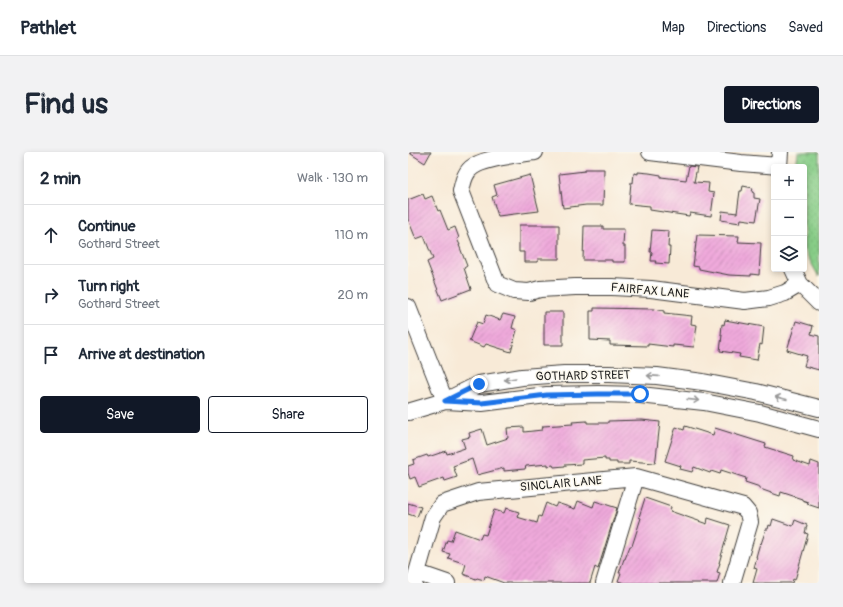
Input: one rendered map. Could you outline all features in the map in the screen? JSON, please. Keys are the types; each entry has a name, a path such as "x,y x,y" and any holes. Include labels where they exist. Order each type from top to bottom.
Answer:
{"street":[{"name":"FAIRFAX LANE","path":"535,152 511,155 473,166 466,175 461,191 497,284 514,291 529,292 540,289 612,287 651,289 745,301 769,298 785,293 800,284"},
{"path":"650,152 741,163 779,162"},
{"path":"794,272 800,284 819,303"},
{"path":"408,307 445,401"},
{"name":"GOTHARD STREET","path":"408,412 445,401 479,384 529,376 564,374 658,376 756,392 819,408"},
{"name":"GOTHARD STREET","path":"445,401 482,403 547,395 640,394 704,402 760,413 819,429"},
{"path":"604,583 636,477"},
{"name":"SINCLAIR LANE","path":"416,578 433,517 442,504 478,492 636,477 743,507 748,513 750,522 732,583"},
{"path":"416,578 447,583"}],"green space":[{"path":"798,152 819,152 819,277 807,255 807,164 796,164"}],"building":[{"path":"408,152 431,152 425,163"},
{"path":"689,166 697,167 694,182 709,183 708,192 714,193 711,216 690,213 689,216 650,210 650,206 629,204 631,182 633,183 634,173 649,173 661,175 661,177 686,180"},
{"path":"585,169 604,169 603,205 586,205 563,208 559,174 585,171"},
{"path":"530,175 539,211 498,216 492,197 497,195 494,185"},
{"path":"743,186 753,188 752,192 754,193 754,198 760,199 756,221 741,219 740,223 721,220 722,211 737,213 740,191 742,191"},
{"path":"423,194 425,199 432,196 438,211 440,210 448,230 455,227 459,238 457,239 467,266 464,268 471,289 442,300 427,262 433,259 424,236 416,239 408,219 408,200"},
{"path":"519,225 559,225 559,259 538,259 538,262 524,262 524,252 519,252"},
{"path":"584,226 603,226 603,229 624,229 623,246 625,246 625,262 612,262 612,260 583,260"},
{"path":"652,230 669,231 669,264 655,263 656,261 651,261 652,252 650,252"},
{"path":"697,235 739,236 738,242 761,243 759,275 729,275 699,269 699,267 693,266"},
{"path":"594,308 654,309 664,311 664,313 692,316 691,324 697,325 694,347 673,345 673,347 648,344 648,346 610,345 610,341 590,340 590,311 594,311"},
{"path":"544,312 563,312 563,345 544,345"},
{"path":"503,314 515,317 512,328 517,330 511,352 486,344 484,347 469,341 477,322 483,324 486,315 500,320"},
{"path":"725,320 764,327 762,345 760,344 757,360 739,357 740,354 720,351 722,324 724,325"},
{"path":"796,321 813,326 811,334 819,336 819,370 804,366 807,356 787,350"},
{"path":"642,420 660,422 655,463 629,461 629,464 617,464 617,462 609,462 609,460 605,460 605,458 582,460 582,464 565,466 554,467 553,465 548,466 548,464 526,466 525,469 504,471 504,468 477,475 472,459 453,466 457,477 445,481 444,478 419,487 415,477 410,479 408,473 408,466 414,464 413,460 446,451 447,454 465,448 462,439 470,437 469,433 482,429 487,445 508,438 507,428 524,427 524,432 542,430 543,426 573,424 572,422 587,421 587,423 608,423 608,421"},
{"path":"685,426 713,435 715,428 766,444 765,447 794,456 793,460 810,466 811,461 819,464 819,508 807,504 808,502 802,499 781,492 780,496 760,489 760,487 745,482 746,478 721,470 720,474 711,471 710,473 694,467 692,472 680,469 681,466 665,461 676,427 684,430"},
{"path":"645,498 671,507 670,511 707,524 708,518 730,525 719,563 717,572 720,573 717,583 624,583 618,581 624,559 630,546 632,546 641,518 639,517"},
{"path":"578,501 593,507 595,501 617,508 598,569 595,567 590,583 504,583 485,576 484,580 476,579 463,574 466,564 448,558 450,554 443,552 447,540 451,541 455,530 480,539 482,534 486,535 494,510 504,513 506,508 519,512 517,517 537,523 546,503 555,507 557,503 575,509"},
{"path":"408,503 421,507 417,517 408,514"},
{"path":"773,519 793,526 795,520 807,525 805,533 808,534 795,580 793,579 792,583 753,583 757,569 754,568 760,543 761,544 766,529 768,529 769,525 771,526"}],"route":[{"path":"479,384 445,401 482,403 547,395 640,394"}]}
